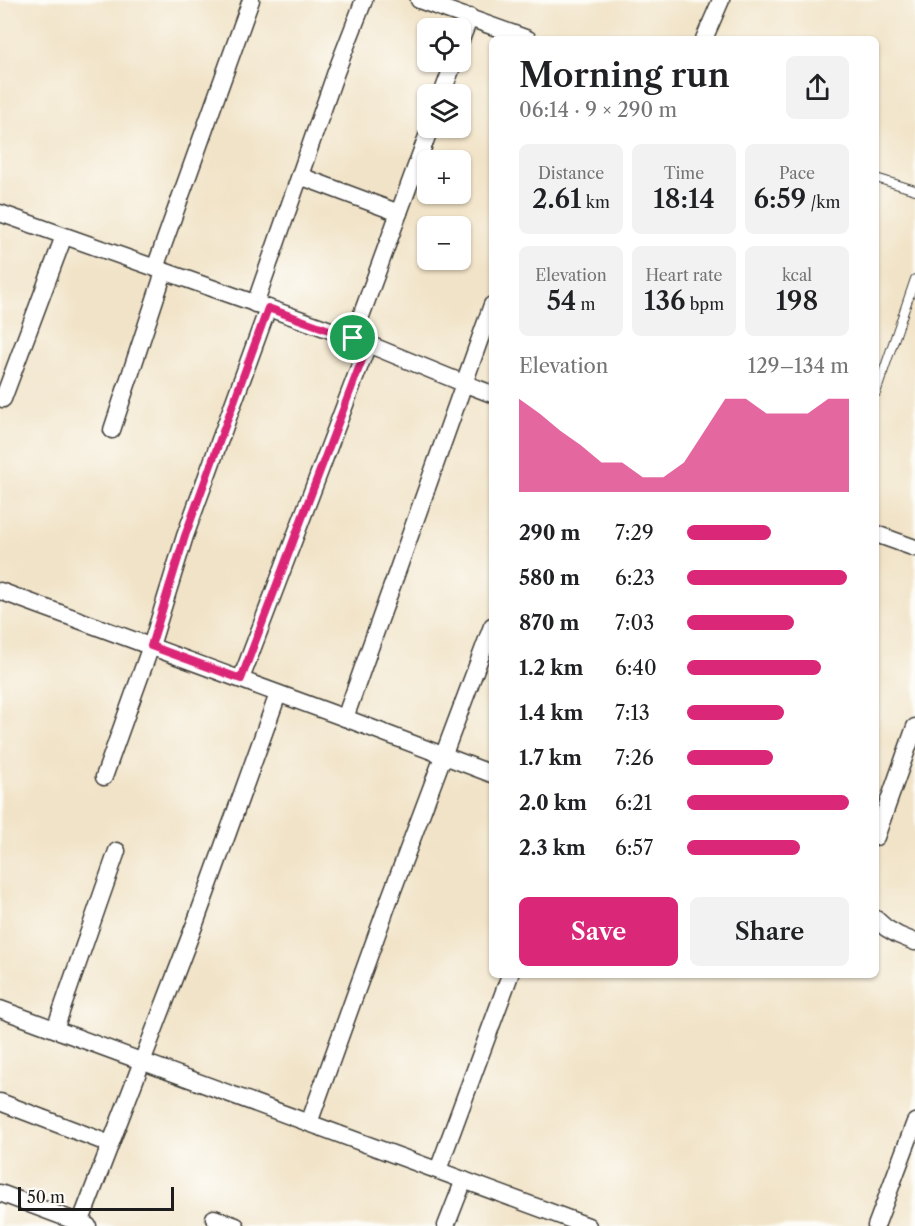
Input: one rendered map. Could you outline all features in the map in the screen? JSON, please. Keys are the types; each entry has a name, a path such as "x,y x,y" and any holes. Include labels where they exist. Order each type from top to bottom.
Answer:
{"street":[{"path":"112,430 160,270 252,0"},
{"path":"104,777 151,646 261,306 300,176 364,0"},
{"path":"419,0 520,36"},
{"path":"705,36 721,0"},
{"path":"241,679 361,341 399,213 426,138"},
{"path":"300,176 399,213"},
{"path":"0,213 361,341 489,393"},
{"path":"3,399 64,236"},
{"path":"345,718 489,313"},
{"path":"879,535 915,548"},
{"path":"0,591 489,773"},
{"path":"309,1123 391,895 489,634"},
{"path":"0,1193 82,1225 278,694"},
{"path":"879,829 915,727"},
{"path":"55,1029 117,851"},
{"path":"879,922 898,935 915,942"},
{"path":"438,1170 509,978"},
{"path":"0,1009 588,1226"},
{"path":"0,1102 110,1144"},
{"path":"876,1226 915,1122"},
{"path":"446,1226 464,1180"},
{"path":"214,1218 236,1226"}],"lane":[{"path":"879,179 915,190"},
{"path":"879,384 915,279"}],"route":[{"path":"268,308 353,338 368,344 241,679 151,646 185,536 268,308"}]}
